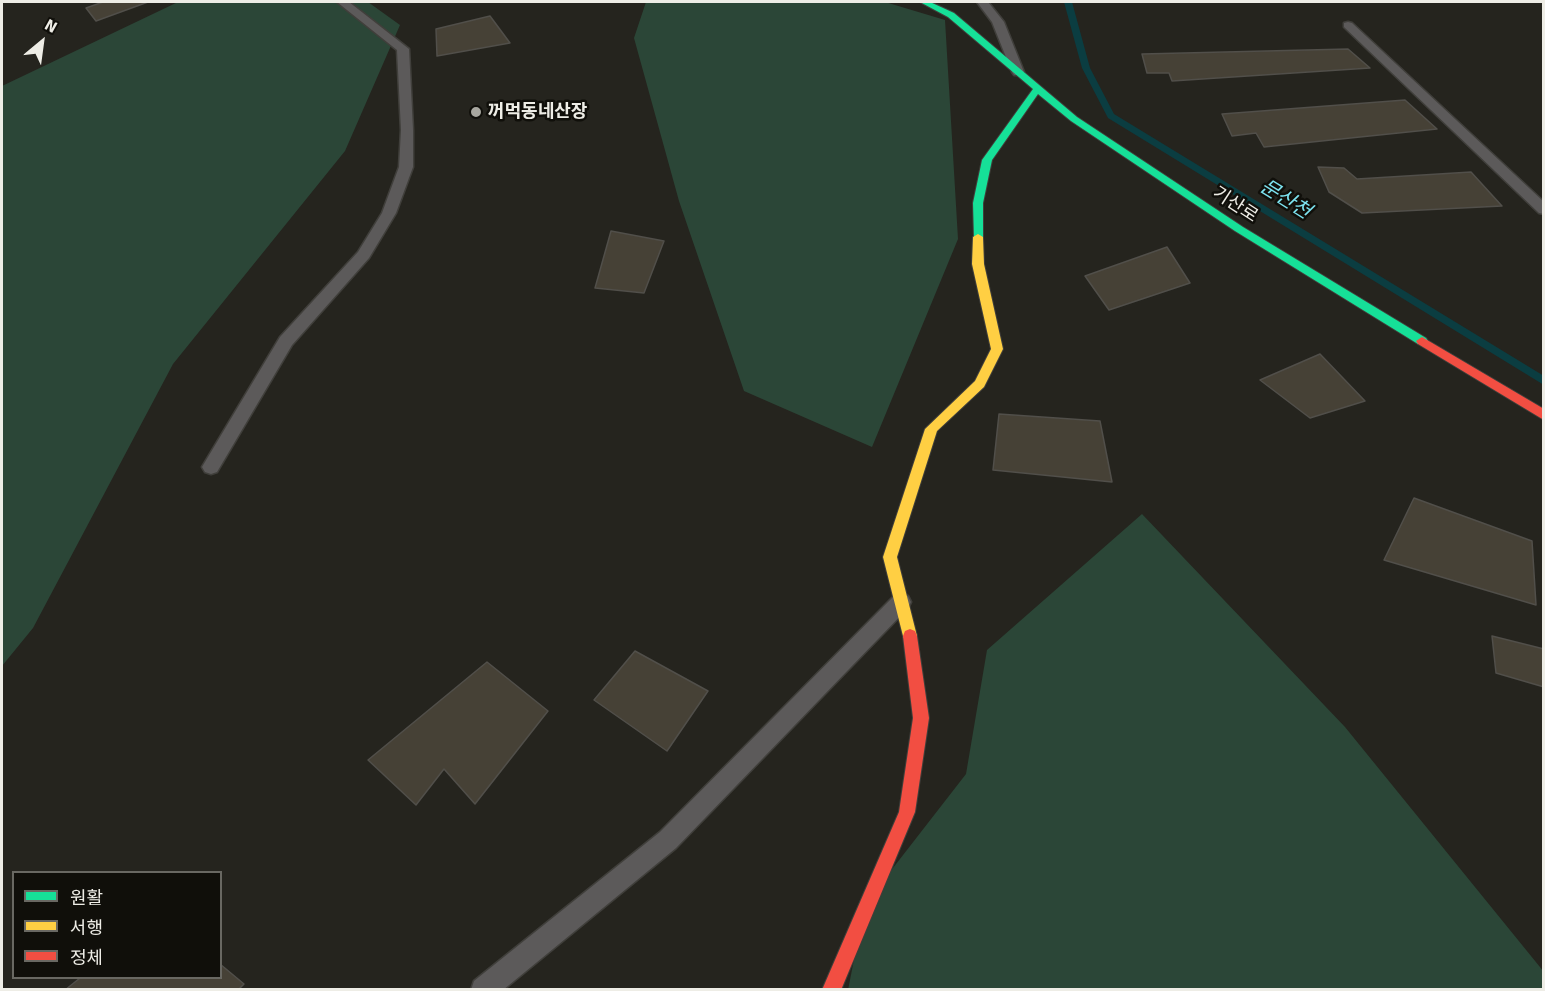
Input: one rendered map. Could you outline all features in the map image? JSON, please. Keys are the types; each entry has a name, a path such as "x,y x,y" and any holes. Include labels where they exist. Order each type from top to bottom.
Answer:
{"street":[{"name":"기산로","path":"924,2 951,15 1074,118 1239,229 1544,415"},
{"path":"831,990 907,812 921,718 910,635 890,556 931,429 980,384 997,350 978,264 978,203 987,160 1037,89"}],"lane":[{"path":"211,467 286,341 364,255 389,213 406,167 404,49 343,2"},
{"path":"983,2 998,22 1018,72"},
{"path":"1348,25 1544,210"},
{"path":"483,990 668,840 901,602"}],"green space":[{"path":"178,2 368,2 400,25 345,151 173,364 33,628 2,666 2,86"},
{"path":"646,2 885,2 945,20 958,239 872,447 744,391 679,201 634,38"},
{"path":"1142,514 1345,727 1544,972 1543,990 848,990 865,904 966,774 987,650"}],"building":[{"path":"103,2 148,2 96,21 86,8"},
{"path":"490,16 510,43 437,56 436,29"},
{"path":"1348,49 1370,68 1172,81 1169,73 1147,73 1142,54"},
{"path":"1405,100 1437,129 1264,147 1256,133 1232,136 1222,114"},
{"path":"1318,167 1344,168 1357,179 1471,172 1502,206 1362,213 1329,192"},
{"path":"611,231 664,241 644,293 595,288"},
{"path":"1167,247 1190,283 1109,310 1085,276"},
{"path":"1320,354 1365,401 1310,418 1260,380"},
{"path":"999,414 1100,421 1112,482 993,470"},
{"path":"1414,498 1532,541 1536,605 1384,560"},
{"path":"1492,636 1544,649 1544,687 1496,673"},
{"path":"635,651 708,691 667,751 594,700"},
{"path":"487,662 548,711 475,804 444,769 416,805 368,760"},
{"path":"222,966 244,984 238,990 65,990 79,979 222,979"}],"waterway":[{"name":"문산천","path":"1068,2 1086,68 1111,116 1544,381"}],"traffic: fast":[{"path":"924,2 951,15 1074,119 1239,229 1422,341"},
{"path":"978,237 978,203 987,160 1037,89"}],"traffic: slow":[{"path":"910,636 890,557 931,429 980,384 997,349 978,264 978,237"}],"traffic: jam":[{"path":"1422,341 1544,415"},
{"path":"831,990 907,812 921,718 910,636"}],"place":[{"name":"꺼먹동네산장","path":"476,112"}]}
